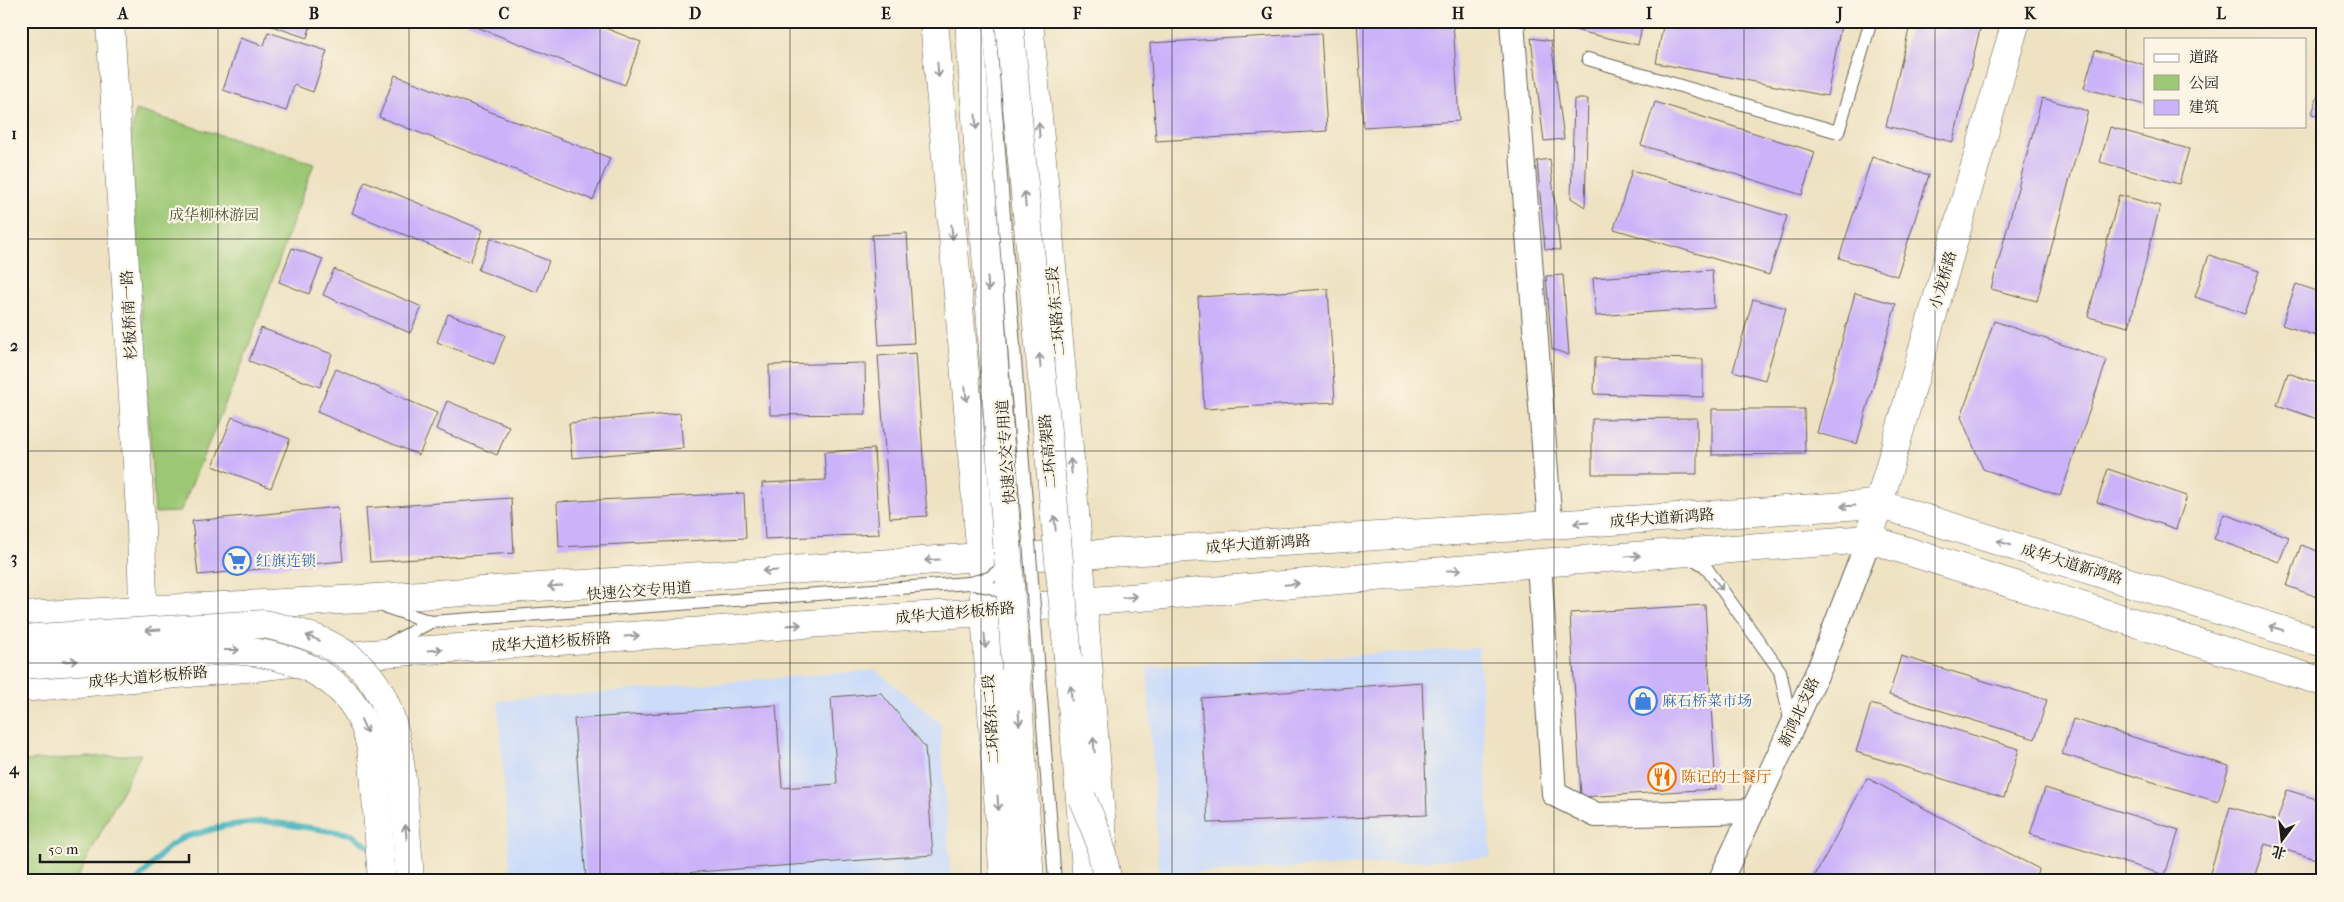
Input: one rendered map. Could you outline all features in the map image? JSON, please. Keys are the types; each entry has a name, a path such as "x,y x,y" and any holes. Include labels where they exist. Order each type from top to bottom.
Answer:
{"main road":[{"name":"杉板桥南一路","path":"110,21 141,528 143,609"},
{"path":"21,616 361,599 981,557 934,21"},
{"path":"969,21 1030,881"},
{"name":"二环高架路","path":"1009,21 1082,798 1087,881"},
{"name":"二环路东三段","path":"1029,21 1082,602"},
{"name":"小龙桥路","path":"1868,539 2016,21"},
{"name":"成华大道新鸿路","path":"981,557 1079,555 1879,504 2323,643"},
{"path":"1107,881 1082,602 1539,563 1868,539 2323,682"},
{"name":"二环路东二段","path":"981,557 983,612 1004,881"},
{"name":"成华大道杉板桥路","path":"21,688 256,667 368,654 983,612 1082,602"},
{"path":"21,639 264,624 296,631 322,641 347,655 360,666 382,693 397,734 410,881"},
{"path":"21,665 232,650 262,652 289,659 312,668 329,679 344,693 358,713 369,738 373,761 382,881"},
{"path":"1082,798 1098,836 1107,881"}],"street":[{"path":"1512,21 1550,525"},
{"name":"新鸿北支路","path":"1720,881 1820,667 1868,539"},
{"path":"1539,563 1554,794 1596,815 1752,811"}],"lane":[{"name":"快速公交专用道","path":"990,21 1055,881"},
{"path":"1588,59 1838,132 1871,21"},
{"path":"968,583 988,578 1001,571 1012,560 1028,528"},
{"path":"1682,552 1705,566 1780,670 1792,728"},
{"name":"快速公交专用道","path":"431,622 968,583"},
{"path":"968,583 990,586 1006,592 1021,601 1035,620"},
{"path":"361,599 431,622"},
{"path":"368,654 431,622"}],"shaded area":[{"path":"1479,648 1491,857 1159,875 1147,667"},
{"path":"876,670 940,723 951,881 511,881 498,701"}],"green space":[{"name":"成华柳林游园","path":"136,110 314,163 244,359 180,512 155,513 130,138"},
{"path":"141,754 76,881 21,881 21,761"}],"building":[{"path":"257,21 312,21 307,38"},
{"path":"461,21 587,21 641,42 625,85"},
{"path":"1357,21 1453,21 1459,121 1363,127"},
{"path":"1554,21 1643,21 1638,45 1553,25"},
{"path":"1664,21 1820,21 1841,26 1827,96 1656,63"},
{"path":"1911,21 1982,21 1953,142 1886,126"},
{"path":"268,32 327,51 313,92 294,85 286,111 223,90 240,38 264,46"},
{"path":"1321,33 1327,131 1156,141 1150,43"},
{"path":"1531,38 1551,41 1564,139 1544,141"},
{"path":"2095,50 2144,65 2144,105 2084,88"},
{"path":"395,75 610,158 593,200 379,117"},
{"path":"2323,82 2323,117 2312,114"},
{"path":"2042,98 2088,111 2037,301 1991,289"},
{"path":"1574,99 1588,99 1585,207 1571,198"},
{"path":"1655,102 1815,152 1802,195 1641,145"},
{"path":"2110,127 2189,149 2179,184 2100,162"},
{"path":"1872,157 1929,175 1897,276 1839,258"},
{"path":"1550,159 1560,250 1545,249 1537,161"},
{"path":"1632,170 1787,216 1769,275 1614,229"},
{"path":"365,181 483,230 470,262 352,213"},
{"path":"2119,195 2160,206 2129,327 2088,317"},
{"path":"907,233 914,343 879,345 872,235"},
{"path":"491,238 549,261 537,292 478,270"},
{"path":"292,248 323,259 309,294 279,282"},
{"path":"2209,255 2259,271 2245,314 2195,297"},
{"path":"334,269 422,307 410,333 323,295"},
{"path":"1712,270 1714,308 1596,316 1593,278"},
{"path":"1563,275 1569,355 1552,349 1546,276"},
{"path":"2296,284 2323,293 2323,338 2282,325"},
{"path":"1328,289 1335,402 1204,409 1198,297"},
{"path":"1855,293 1896,304 1857,444 1817,433"},
{"path":"1753,299 1786,308 1765,380 1733,371"},
{"path":"448,314 505,335 494,364 437,342"},
{"path":"1994,321 2107,360 2060,496 1983,469 1961,417"},
{"path":"261,328 332,354 320,387 249,361"},
{"path":"916,353 927,516 890,518 878,356"},
{"path":"1595,357 1703,359 1703,397 1594,394"},
{"path":"865,363 866,414 770,415 769,365"},
{"path":"336,369 437,413 419,455 317,412"},
{"path":"2288,373 2323,385 2323,421 2277,405"},
{"path":"447,401 509,426 497,455 436,429"},
{"path":"1712,409 1804,409 1805,454 1712,455"},
{"path":"680,413 683,448 572,458 569,423"},
{"path":"232,417 290,439 271,488 213,466"},
{"path":"1697,418 1697,474 1592,474 1592,419"},
{"path":"874,449 879,534 765,539 762,483 826,480 824,452"},
{"path":"2108,469 2187,496 2176,529 2097,502"},
{"path":"744,493 746,538 559,547 557,502"},
{"path":"511,498 514,553 370,562 366,508"},
{"path":"338,507 343,561 198,575 192,521"},
{"path":"2224,514 2289,537 2279,562 2214,539"},
{"path":"2301,545 2323,553 2323,599 2287,586"},
{"name":"麻石桥菜市场","path":"1705,605 1716,789 1581,797 1570,613"},
{"path":"1901,656 2047,700 2035,739 1889,695"},
{"path":"1422,682 1427,815 1208,823 1201,698"},
{"path":"881,693 925,747 933,855 586,880 574,719 776,705 782,788 837,784 831,697"},
{"path":"1871,704 2019,749 2004,798 1856,752"},
{"path":"2073,719 2229,766 2218,802 2062,754"},
{"path":"1867,778 2039,869 2032,881 1812,881"},
{"path":"2045,788 2179,830 2165,875 2030,834"},
{"path":"2287,790 2323,801 2323,838 2316,859 2265,844 2253,881 2222,881 2209,876 2230,807 2277,821"}],"waterway":[{"path":"137,881 166,849 182,838 224,826 264,821 351,834 371,848"}],"place":[{"name":"红旗连锁","path":"237,561"},
{"name":"麻石桥菜市场","path":"1643,701"},
{"name":"陈记的士餐厅","path":"1662,777"}]}
